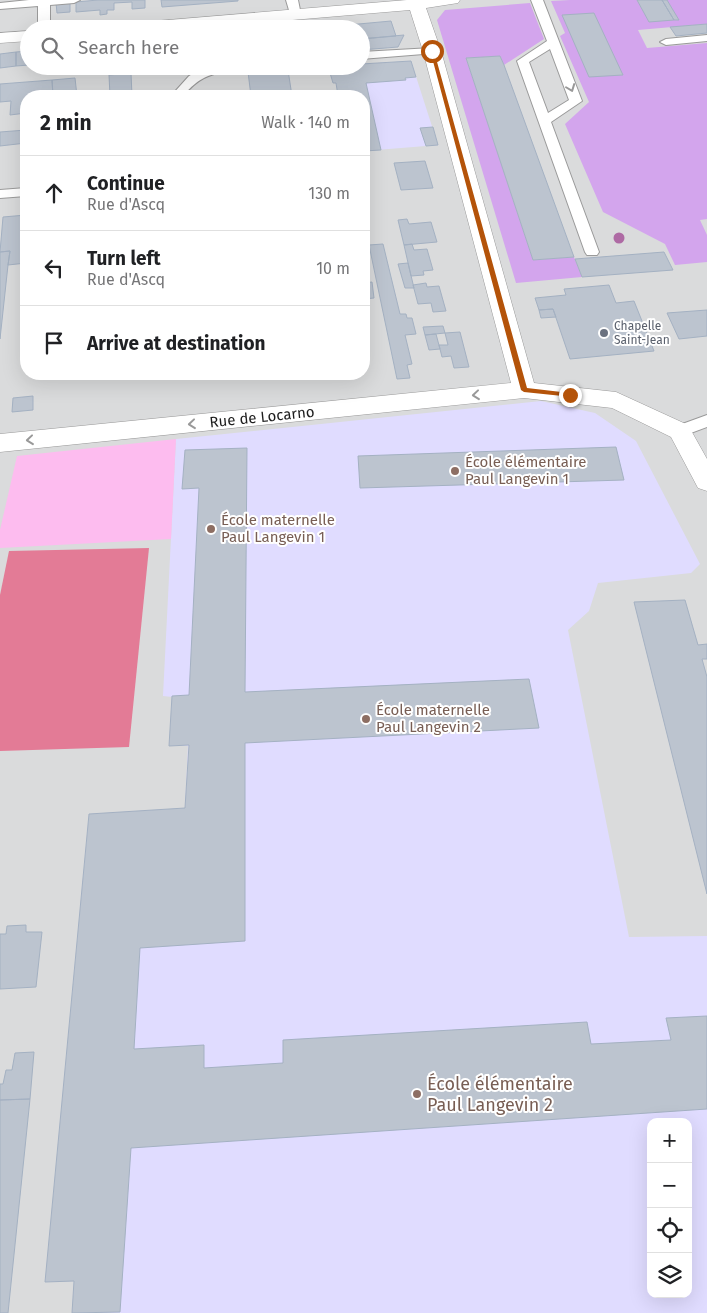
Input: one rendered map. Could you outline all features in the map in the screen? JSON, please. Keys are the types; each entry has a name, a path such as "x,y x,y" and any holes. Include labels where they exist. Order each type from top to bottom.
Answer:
{"street":[{"path":"195,20 294,8 394,7 416,2 452,0"},
{"path":"416,2 432,51 524,390"},
{"path":"0,38 20,37"},
{"name":"Rue de Locarno","path":"0,443 524,390 616,400 680,431"},
{"path":"680,431 707,482"}],"lane":[{"path":"0,6 74,0"},
{"path":"537,0 576,101 544,121"},
{"path":"44,2 44,20"},
{"path":"666,42 707,38"},
{"path":"553,42 523,61 592,252"},
{"path":"370,55 432,51"},
{"path":"182,90 191,78 196,75"},
{"path":"0,194 20,192"},
{"path":"680,431 707,421"}],"shaded area":[{"path":"0,0 707,0 707,1313 0,1313"},
{"path":"707,0 707,24 638,30 647,48 707,43 707,219 700,220 707,235 707,262 675,265 665,244 603,212 565,124 589,102 560,36 565,33 551,1"},
{"path":"530,3 544,39 504,65 500,56 466,58 533,260 574,257 582,277 516,283 437,20 445,10"},
{"path":"411,61 438,145 370,151 370,90 337,90 336,83 333,83 331,75 370,75 370,63"},
{"path":"541,401 595,413 636,441 700,564 691,573 598,583 589,611 568,630 629,937 707,936 707,1313 72,1313 74,1281 45,1282 89,814 185,808 188,746 169,746 172,697 163,696 176,439"},
{"path":"176,439 171,539 0,548 0,530 17,456"},
{"path":"149,548 129,747 0,751 0,595 9,551"}],"building":[{"path":"145,0 145,8 132,9 132,2 114,3 114,10 107,10 107,14 100,15 100,10 76,12 76,2"},
{"path":"161,0 238,0 238,1 162,7"},
{"path":"637,0 662,0 674,20 649,22"},
{"path":"662,0 667,0 679,20 674,20"},
{"path":"70,2 70,12 57,13 56,3"},
{"path":"594,13 623,75 589,77 562,15"},
{"path":"391,21 396,36 370,38 370,23"},
{"path":"707,24 707,33 676,36 670,27"},
{"path":"404,35 398,47 370,49 370,38"},
{"path":"16,52 20,52 20,66 16,66"},
{"path":"16,52 16,66 0,68 0,54"},
{"path":"500,56 574,257 533,260 466,58"},
{"path":"411,61 416,77 405,78 406,80 366,83 368,90 337,90 336,83 333,83 331,75 370,75 370,63"},
{"path":"109,75 131,75 132,90 110,90"},
{"path":"248,75 289,75 291,90 250,90"},
{"path":"75,78 76,90 53,90 52,80"},
{"path":"52,80 53,90 20,90 20,114 10,115 11,101 0,102 0,84"},
{"path":"370,101 381,150 370,151"},
{"path":"433,127 438,145 426,146 420,128"},
{"path":"20,130 20,144 0,146 0,132"},
{"path":"425,161 433,188 401,190 394,163"},
{"path":"20,216 20,264 8,265 10,251 0,252 3,217"},
{"path":"407,219 409,224 431,222 437,242 404,245 398,220"},
{"path":"383,244 400,314 406,314 407,318 412,318 416,334 405,335 412,364 407,365 410,378 397,379 370,245"},
{"path":"412,244 414,250 427,249 433,270 423,271 424,275 411,276 404,245"},
{"path":"10,251 8,265 0,339 0,252"},
{"path":"664,252 673,270 582,277 575,259"},
{"path":"408,263 414,288 405,288 398,264"},
{"path":"370,282 372,282 374,298 370,298"},
{"path":"426,283 427,287 439,286 446,311 433,312 431,303 418,304 413,285"},
{"name":"Chapelle Saint-Jean","path":"609,285 616,303 634,301 654,351 570,359 553,309 539,310 535,298 566,295 564,289"},
{"path":"553,309 556,317 541,318 539,310"},
{"path":"707,310 707,336 679,339 667,313"},
{"path":"443,326 445,333 425,335 423,327"},
{"path":"460,332 469,367 454,368 451,356 442,357 439,345 448,345 445,333"},
{"path":"436,334 440,349 429,350 425,335"},
{"path":"33,396 33,410 12,412 13,398"},
{"path":"616,447 624,480 360,488 358,456"},
{"path":"247,448 245,692 529,679 539,728 245,743 245,941 140,948 134,1049 204,1045 204,1068 283,1063 283,1040 587,1022 591,1044 671,1040 666,1018 707,1016 707,1109 131,1148 120,1312 72,1313 74,1281 45,1282 89,814 185,808 189,745 169,746 172,696 189,695 199,488 182,489 185,450"},
{"path":"685,600 698,645 707,644 707,659 702,659 707,677 707,894 634,602"},
{"path":"26,925 26,932 42,932 36,987 0,989 0,934 6,934 7,926"},
{"path":"34,1052 30,1099 0,1100 0,1084 3,1084 6,1070 12,1070 15,1053"},
{"path":"30,1099 8,1313 0,1313 0,1100"}],"place":[{"name":"Chapelle Saint-Jean","path":"604,333"},
{"name":"École élémentaire Paul Langevin 1","path":"455,471"},
{"name":"École maternelle Paul Langevin 1","path":"211,529"},
{"name":"École maternelle Paul Langevin 2","path":"366,719"},
{"name":"École élémentaire Paul Langevin 2","path":"417,1094"}],"route":[{"path":"432,51 524,390 570,395"}]}
